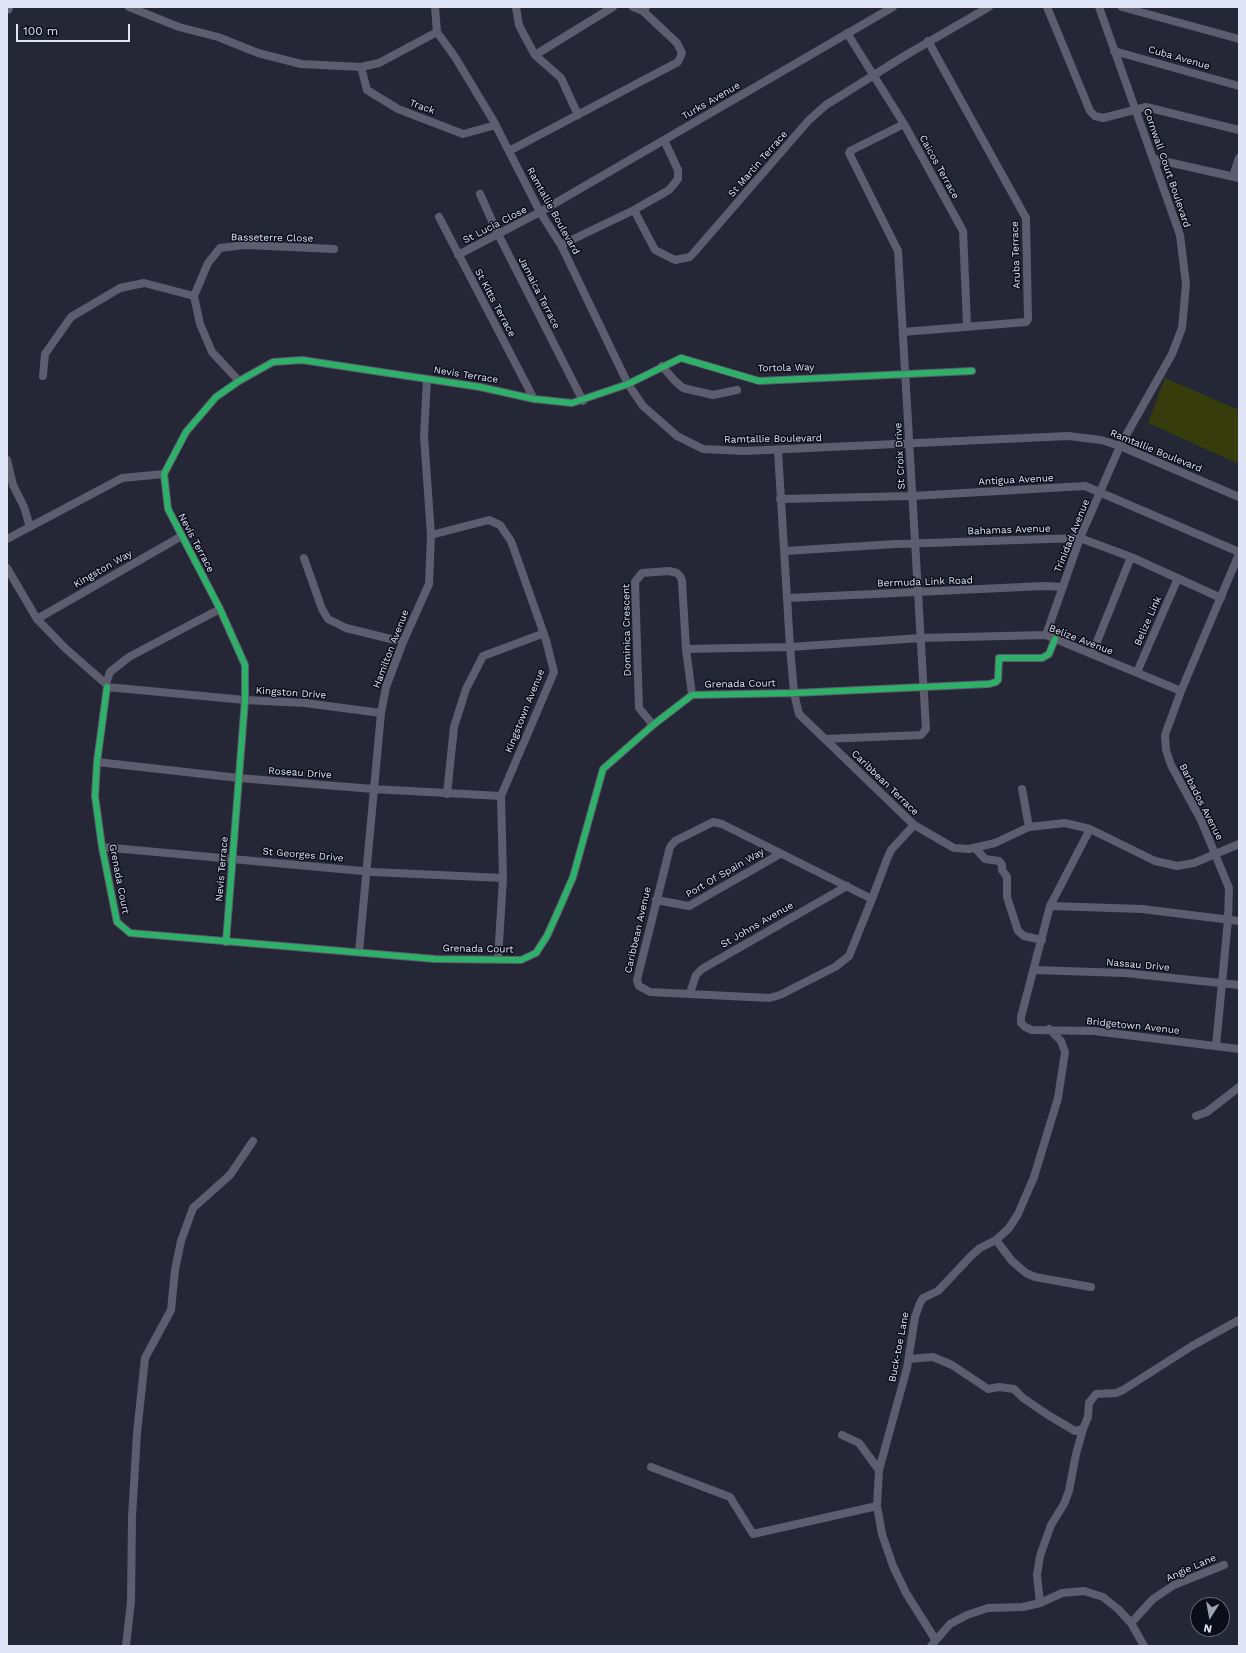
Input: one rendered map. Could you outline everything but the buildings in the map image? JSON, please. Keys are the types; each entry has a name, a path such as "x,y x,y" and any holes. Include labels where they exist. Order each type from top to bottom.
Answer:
{"street":[{"path":"129,7 179,27 218,38 279,59 301,64 361,67 379,63 437,32 435,7"},
{"path":"516,7 519,25 535,55 561,78 578,114"},
{"path":"535,55 613,7"},
{"path":"510,151 678,62 682,53 677,43 645,9 633,7"},
{"name":"Turks Avenue","path":"540,212 893,7"},
{"name":"St Martin Terrace","path":"634,210 655,250 675,260 690,257 810,120 826,105 928,41 988,7"},
{"path":"1047,7 1090,112 1095,116 1103,118 1146,107 1239,130"},
{"name":"Cornwall Court Boulevard","path":"1098,7 1154,158 1180,235 1186,284 1182,320 1172,354 1120,446"},
{"path":"1122,7 1239,39"},
{"name":"Ramtallie Boulevard","path":"437,32 455,57 496,125 540,212 561,245 628,384 643,406 677,436 703,449 744,451 1068,436 1101,440 1120,446 1239,497"},
{"name":"Caicos Terrace","path":"847,33 904,124 963,231 966,325"},
{"name":"Aruba Terrace","path":"903,332 966,325 1027,321 1026,218 928,41"},
{"name":"Cuba Avenue","path":"1114,51 1239,86"},
{"name":"Track","path":"361,67 367,90 398,109 463,134 496,125"},
{"name":"St Croix Drive","path":"825,739 921,735 926,729 898,251 849,153 904,124"},
{"path":"561,245 634,210 669,190 678,179 678,170 664,140"},
{"path":"1154,158 1236,177 1239,158"},
{"name":"Jamaica Terrace","path":"480,194 498,234 583,400"},
{"name":"St Lucia Close","path":"458,255 540,212"},
{"name":"St Kitts Terrace","path":"439,217 534,399"},
{"name":"Basseterre Close","path":"194,296 208,263 220,248 245,245 334,249"},
{"path":"44,376 45,354 71,317 120,288 144,283 194,296 200,324 212,352 239,381"},
{"name":"Tortola Way","path":"628,384 681,358 759,381 972,371"},
{"name":"Nevis Terrace","path":"226,942 240,778 245,700 245,666 220,609 180,536 168,509 164,474 186,432 216,397 239,381 273,362 302,360 480,387 534,399 572,403 628,384"},
{"path":"662,366 669,376 684,388 713,395 737,390"},
{"name":"Hamilton Avenue","path":"359,952 381,713 386,687 403,642 429,584 431,535 424,436 427,379"},
{"name":"Trinidad Avenue","path":"1046,635 1080,538 1120,446"},
{"name":"Caribbean Terrace","path":"778,450 790,647 794,693 799,714 914,824 954,848 969,849 995,843 1029,827 1065,823 1090,829 1163,864 1176,866 1194,863 1239,844"},
{"path":"7,460 13,485 24,507 30,527"},
{"path":"7,539 122,478 164,474"},
{"name":"Antigua Avenue","path":"780,499 912,496 1085,486 1239,553"},
{"name":"Kingstown Avenue","path":"431,535 488,520 500,525 510,542 542,634 546,640 554,672 501,796 503,878 498,960"},
{"name":"Kingston Way","path":"37,619 180,536"},
{"name":"Bahamas Avenue","path":"785,551 915,543 1080,538 1131,557 1221,598"},
{"name":"Barbados Avenue","path":"1216,1046 1228,920 1229,888 1216,855 1187,792 1171,766 1166,750 1165,735 1181,691 1239,553"},
{"path":"1092,654 1131,557"},
{"path":"304,558 322,609 328,619 346,628 403,642"},
{"path":"7,568 37,619 65,648 107,686"},
{"name":"Dominica Crescent","path":"653,725 639,708 635,582 642,573 669,571 680,576 682,581 686,649 692,695"},
{"name":"Belize Link","path":"1136,672 1178,578"},
{"name":"Bermuda Link Road","path":"788,598 1044,586 1063,587"},
{"name":"Grenada Court","path":"220,609 129,657 110,672 107,686 95,796 102,847 117,922 130,933 435,959 521,960 536,953 547,936 573,877 603,769 653,725 692,695 794,693 989,684 996,682 999,658 1042,658 1049,654 1055,639"},
{"path":"447,794 454,727 466,689 483,656 542,634"},
{"name":"Belize Avenue","path":"790,647 921,638 1046,635 1181,691"},
{"path":"686,649 790,647"},
{"name":"Kingston Drive","path":"107,686 245,700 305,703 381,713"},
{"name":"Roseau Drive","path":"98,762 240,778 374,789 501,796"},
{"path":"1022,789 1029,827"},
{"name":"Caribbean Avenue","path":"872,899 722,824 713,822 675,842 670,847 637,980 639,986 650,992 769,998 780,995 843,962 848,956 872,899 891,850 914,824"},
{"path":"1034,970 1050,906 1090,829"},
{"name":"St Georges Drive","path":"102,847 366,871 503,878"},
{"path":"975,848 985,859 999,861 1002,865 1002,870 1007,877 1007,897 1018,930 1024,936 1042,940"},
{"name":"Port Of Spain Way","path":"656,900 689,906 780,854"},
{"name":"St Johns Avenue","path":"690,993 696,975 702,969 846,886"},
{"path":"1050,906 1142,909 1239,921"},
{"name":"Nassau Drive","path":"1034,970 1125,973 1239,985"},
{"name":"Bridgetown Avenue","path":"1034,970 1021,1016 1021,1023 1025,1028 1032,1030 1049,1029 1108,1032 1239,1049"},
{"name":"Buck-toe Lane","path":"933,1643 892,1566 882,1534 878,1506 879,1470 909,1359 915,1317 920,1303 923,1298 938,1291 980,1248 996,1240 1009,1228 1027,1196 1058,1098 1064,1047 1061,1041 1049,1029"},
{"path":"1196,1116 1207,1112 1239,1087"},
{"path":"126,1646 131,1601 132,1517 136,1448 145,1358 171,1310 175,1270 181,1241 193,1208 230,1175 253,1141"},
{"path":"996,1240 1012,1261 1026,1273 1035,1277 1091,1287"},
{"path":"1040,1603 1037,1575 1040,1556 1051,1526 1064,1504 1069,1491 1076,1454 1088,1417 1090,1403 1096,1394 1116,1393 1123,1390 1192,1346 1239,1320"},
{"path":"909,1359 934,1357 952,1365 988,1389 999,1386 1014,1389 1036,1407 1075,1431 1083,1429"},
{"path":"842,1435 859,1443 879,1470"},
{"path":"651,1467 730,1497 753,1534 878,1506"},
{"name":"Angie Lane","path":"1132,1623 1154,1599 1174,1585 1224,1565"},
{"path":"933,1643 950,1624 967,1615 988,1608 1023,1607 1040,1603 1062,1593 1084,1591 1103,1597 1132,1623 1144,1646"}],"green space":[{"path":"1165,378 1239,410 1239,464 1148,423"}],"cycle path":[{"path":"226,942 245,700 245,665 220,609 168,509 164,474 186,432 216,397 239,381 273,362 302,360 480,387 534,399 572,403 628,384 681,358 759,381 972,371"},
{"path":"107,687 97,762 95,796 102,847 117,922 130,933 435,959 521,960 536,953 547,936 573,877 603,769 653,725 692,695 794,693 989,684 998,680 999,658 1042,658 1049,654 1055,639"}]}
